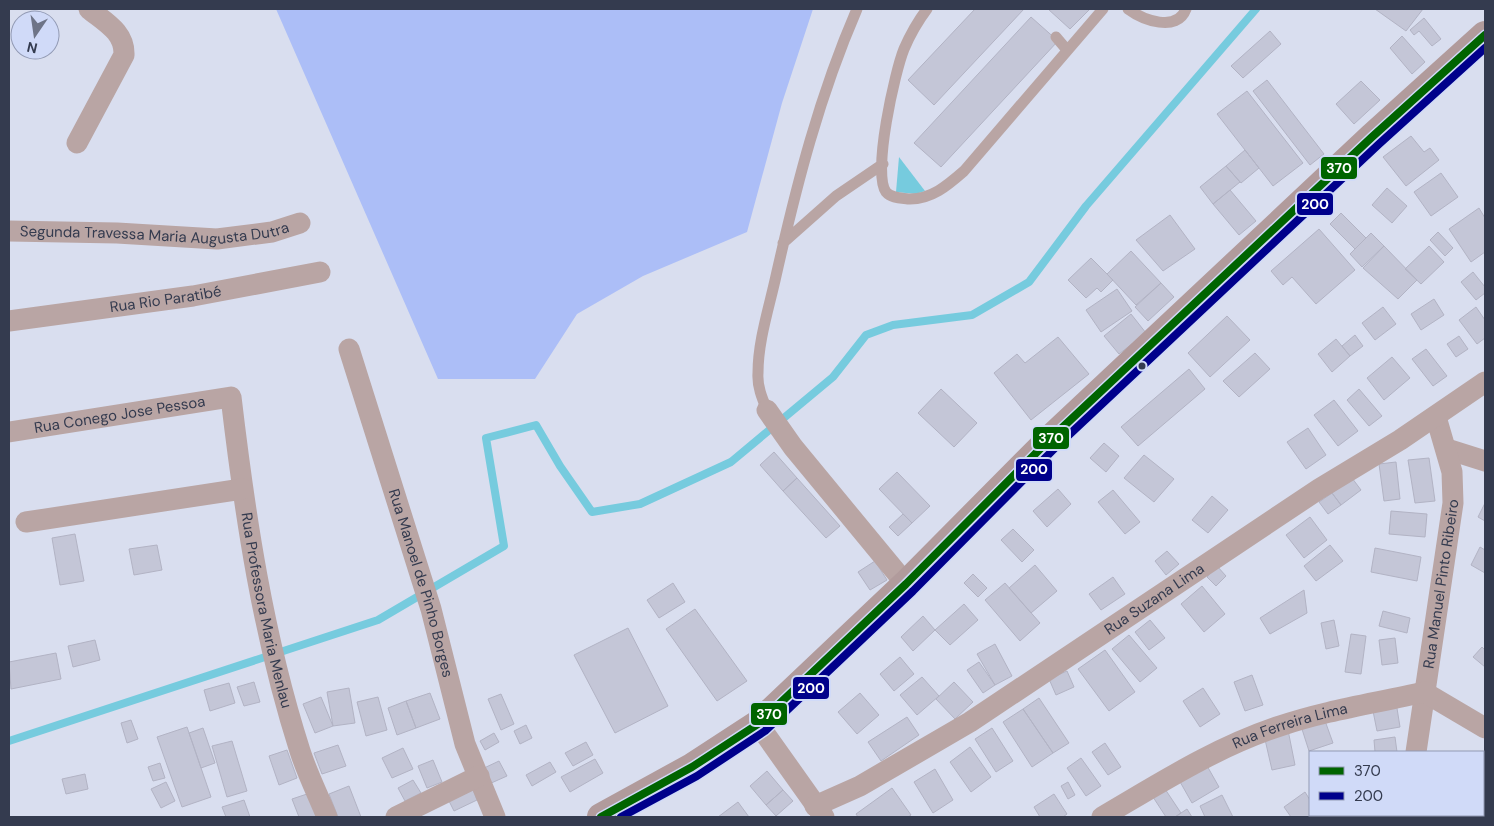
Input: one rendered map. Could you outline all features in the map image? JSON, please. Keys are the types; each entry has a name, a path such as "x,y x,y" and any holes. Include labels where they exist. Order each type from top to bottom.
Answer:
{"main road":[{"path":"601,817 632,811 692,767 758,724 906,584 1048,441 1372,137 1485,35"}],"street":[{"path":"78,143 124,55 124,45 121,36 89,9"},
{"name":"Segunda Travessa Maria Augusta Dutra","path":"9,231 117,233 217,239 264,233 300,223"},
{"name":"Rua Rio Paratibé","path":"9,321 193,296 320,272"},
{"name":"Rua Manoel de Pinho Borges","path":"349,349 431,608 465,744 495,817"},
{"name":"Rua Suzana Lima","path":"819,811 970,722 1319,489 1436,417 1485,382"},
{"name":"Rua Conego Jose Pessoa","path":"9,432 231,397"},
{"name":"Rua Professora Maria Menlau","path":"231,397 242,489 272,647 301,753 327,817"},
{"path":"767,410 793,446 906,584"},
{"name":"Rua Manuel Pinto Ribeiro","path":"1416,751 1453,502 1452,472 1447,448 1436,417"},
{"path":"1447,448 1485,462"},
{"path":"26,522 242,489"},
{"path":"1424,692 1485,728"},
{"name":"Rua Ferreira Lima","path":"1102,817 1175,772 1222,748 1281,726 1424,692"},
{"path":"758,724 819,811"},
{"path":"396,817 478,776"}],"lane":[{"path":"767,410 759,391 758,373 761,344 804,156 835,59 858,9"},
{"path":"927,9 904,49 891,93 882,164 886,192 894,197 910,199 929,196 949,185 964,171 1103,9"},
{"path":"1128,9 1138,16 1160,22 1174,22 1180,19 1186,9"},
{"path":"1056,37 1067,50"},
{"path":"784,243 836,196 882,164"}],"shaded area":[{"path":"276,9 813,9 782,103 747,232 643,276 577,314 535,379 438,379"},
{"path":"899,157 925,191 916,194 896,192"}],"building":[{"path":"975,9 1024,9 934,105 908,80"},
{"path":"1048,9 1090,9 1070,29"},
{"path":"1375,9 1423,9 1406,31"},
{"path":"1031,17 1058,41 941,167 914,143"},
{"path":"1424,18 1441,39 1432,46 1419,31 1414,35 1410,30"},
{"path":"1270,31 1281,44 1243,78 1231,66"},
{"path":"1402,36 1425,62 1412,74 1390,48"},
{"path":"1267,80 1324,154 1310,165 1253,91"},
{"path":"1361,81 1380,100 1354,124 1336,104"},
{"path":"1247,91 1303,163 1273,186 1217,114"},
{"path":"1411,136 1424,152 1430,148 1439,160 1406,186 1383,157"},
{"path":"1245,150 1259,168 1241,183 1226,166"},
{"path":"1226,166 1240,182 1213,204 1200,187"},
{"path":"1441,173 1458,197 1431,216 1414,192"},
{"path":"1387,188 1407,206 1392,223 1372,205"},
{"path":"1230,190 1256,221 1239,235 1213,204"},
{"path":"1479,208 1485,218 1485,252 1471,262 1449,229"},
{"path":"1341,213 1366,238 1355,249 1330,224"},
{"path":"1170,215 1195,249 1163,271 1136,240"},
{"path":"1319,229 1355,270 1316,304 1292,277 1283,285 1271,271"},
{"path":"1438,232 1453,248 1445,256 1430,240"},
{"path":"1371,233 1384,246 1362,267 1350,254"},
{"path":"1384,246 1417,280 1398,299 1363,268"},
{"path":"1429,246 1444,262 1421,284 1405,269"},
{"path":"1131,251 1161,283 1136,305 1107,274"},
{"path":"1091,258 1113,280 1101,292 1097,288 1086,298 1068,280"},
{"path":"1473,272 1485,287 1485,293 1476,300 1461,282"},
{"path":"1161,283 1174,297 1148,321 1135,307"},
{"path":"1117,289 1132,311 1101,332 1086,310"},
{"path":"1434,299 1444,315 1421,330 1411,314"},
{"path":"1383,307 1396,324 1375,340 1362,323"},
{"path":"1476,307 1485,320 1485,338 1477,344 1459,320"},
{"path":"1131,314 1146,333 1119,354 1104,336"},
{"path":"1227,316 1250,340 1210,377 1188,353"},
{"path":"1355,335 1363,346 1350,356 1342,346"},
{"path":"1459,336 1468,349 1456,357 1447,344"},
{"path":"1058,337 1089,374 1031,420 994,373 1017,354 1025,363"},
{"path":"1336,339 1350,356 1332,372 1318,354"},
{"path":"1426,349 1447,376 1433,386 1412,359"},
{"path":"1255,353 1270,369 1239,397 1223,381"},
{"path":"1392,357 1410,378 1384,400 1367,378"},
{"path":"1189,369 1205,389 1138,446 1121,427"},
{"path":"941,389 977,423 954,447 918,413"},
{"path":"1359,389 1382,416 1369,426 1347,400"},
{"path":"1334,400 1358,431 1338,446 1314,415"},
{"path":"1308,428 1326,455 1306,469 1287,442"},
{"path":"1104,443 1119,456 1106,472 1090,458"},
{"path":"774,452 797,478 783,491 760,465"},
{"path":"1144,455 1174,479 1154,502 1124,478"},
{"path":"1429,458 1435,501 1415,503 1408,460"},
{"path":"1396,462 1400,499 1384,501 1379,464"},
{"path":"897,472 930,506 912,523 879,489"},
{"path":"797,478 840,526 826,538 783,491"},
{"path":"1352,478 1361,490 1341,505 1332,493"},
{"path":"1058,489 1071,504 1047,527 1033,511"},
{"path":"1113,490 1140,522 1125,534 1098,502"},
{"path":"1332,493 1341,505 1328,514 1319,502"},
{"path":"1212,496 1228,510 1208,533 1192,520"},
{"path":"1485,503 1485,521 1478,517"},
{"path":"1391,511 1427,514 1425,537 1389,534"},
{"path":"903,514 912,523 898,536 889,527"},
{"path":"1310,517 1327,540 1304,558 1286,535"},
{"path":"1013,529 1034,550 1022,562 1001,540"},
{"path":"75,534 84,581 60,585 52,538"},
{"path":"157,545 162,570 134,575 129,549"},
{"path":"1330,545 1343,561 1316,581 1304,566"},
{"path":"1480,547 1485,550 1485,573 1471,565"},
{"path":"1375,548 1421,557 1417,581 1371,572"},
{"path":"1167,551 1179,564 1166,575 1155,561"},
{"path":"875,561 887,580 870,590 858,572"},
{"path":"1035,565 1057,591 1031,613 1009,588"},
{"path":"1217,566 1226,576 1216,586 1207,577"},
{"path":"973,574 987,588 978,597 964,583"},
{"path":"1113,577 1125,594 1101,610 1089,594"},
{"path":"673,583 685,602 659,618 647,600"},
{"path":"1005,583 1040,623 1020,641 985,600"},
{"path":"1202,586 1225,614 1204,632 1181,604"},
{"path":"1304,590 1307,613 1270,634 1260,618"},
{"path":"964,604 978,620 950,645 935,630"},
{"path":"695,609 747,681 717,701 666,629"},
{"path":"1383,611 1410,618 1407,633 1379,626"},
{"path":"923,616 935,630 913,651 901,637"},
{"path":"1150,620 1165,638 1149,650 1135,632"},
{"path":"1334,620 1339,646 1326,649 1321,623"},
{"path":"628,628 668,706 615,733 574,655"},
{"path":"1351,634 1366,636 1361,674 1345,672"},
{"path":"1129,635 1157,668 1140,682 1112,649"},
{"path":"1395,638 1398,663 1382,665 1379,640"},
{"path":"95,640 100,660 73,667 68,646"},
{"path":"995,644 1012,676 995,685 977,654"},
{"path":"1482,647 1485,650 1485,667 1473,657"},
{"path":"1105,650 1135,692 1109,711 1078,669"},
{"path":"56,653 61,679 11,689 9,662"},
{"path":"900,657 914,674 894,691 880,674"},
{"path":"979,662 995,685 983,693 967,670"},
{"path":"1067,671 1074,687 1056,695 1049,679"},
{"path":"1252,675 1263,705 1245,711 1234,682"},
{"path":"922,677 939,696 917,715 900,695"},
{"path":"254,682 260,702 244,706 237,687"},
{"path":"954,682 973,702 955,719 936,699"},
{"path":"229,683 235,703 210,711 204,690"},
{"path":"349,688 355,723 333,726 327,692"},
{"path":"1203,688 1220,714 1200,727 1183,701"},
{"path":"430,693 440,719 416,728 406,701"},
{"path":"860,693 879,715 857,734 838,712"},
{"path":"501,694 514,724 501,730 488,699"},
{"path":"321,697 333,726 315,733 303,704"},
{"path":"378,697 387,730 366,736 357,702"},
{"path":"1039,698 1069,743 1053,753 1023,709"},
{"path":"406,701 416,728 397,735 388,708"},
{"path":"1396,702 1400,727 1377,731 1372,706"},
{"path":"1023,709 1053,753 1032,767 1003,722"},
{"path":"907,717 919,735 881,761 868,742"},
{"path":"1324,718 1333,743 1309,751 1301,726"},
{"path":"131,720 138,739 127,743 121,723"},
{"path":"526,725 532,738 520,744 514,731"},
{"path":"187,727 211,797 182,807 157,737"},
{"path":"203,728 215,763 201,768 189,733"},
{"path":"992,728 1013,761 996,772 975,739"},
{"path":"1288,730 1295,765 1272,770 1264,735"},
{"path":"494,733 499,742 485,750 480,741"},
{"path":"1395,737 1397,751 1375,751 1374,740"},
{"path":"232,741 247,791 227,797 212,746"},
{"path":"586,742 593,755 573,766 565,753"},
{"path":"1105,743 1121,767 1108,775 1092,752"},
{"path":"338,745 346,766 322,774 314,753"},
{"path":"970,747 991,777 971,792 950,762"},
{"path":"403,748 413,769 392,778 382,758"},
{"path":"287,750 297,778 279,785 269,756"},
{"path":"1081,758 1101,786 1086,796 1067,768"},
{"path":"595,759 603,773 570,792 561,777"},
{"path":"433,760 442,782 427,788 418,766"},
{"path":"499,761 507,776 489,784 482,769"},
{"path":"550,762 556,772 532,786 526,775"},
{"path":"160,763 165,778 153,781 148,767"},
{"path":"1206,764 1219,787 1192,803 1179,780"},
{"path":"935,769 953,800 933,813 914,782"},
{"path":"767,771 783,790 766,805 750,786"},
{"path":"85,774 88,789 66,794 62,779"},
{"path":"413,780 421,793 405,801 398,788"},
{"path":"166,782 175,801 161,808 151,789"},
{"path":"1068,782 1075,795 1068,799 1061,786"},
{"path":"349,786 361,817 338,817 329,794"},
{"path":"892,788 911,815 908,817 858,817 856,814"},
{"path":"1165,789 1181,813 1175,817 1166,817 1153,797"},
{"path":"473,790 477,800 454,811 449,801"},
{"path":"783,790 793,801 776,816 766,805"},
{"path":"1305,792 1309,798 1309,816 1322,817 1291,817 1284,807"},
{"path":"310,793 319,817 299,817 292,799"},
{"path":"1054,794 1067,814 1063,817 1040,817 1034,807"},
{"path":"1222,795 1233,817 1205,817 1200,806"},
{"path":"244,800 250,817 226,817 222,807"},
{"path":"738,802 749,817 718,817"},
{"path":"1187,809 1192,817 1175,817"}],"waterway":[{"path":"9,741 378,620 504,546 486,438 536,425 560,466 592,512 640,504 731,462 833,377 866,335 893,325 972,315 1029,282 1086,206 1256,9"}],"transit line":[{"name":"370","path":"601,817 692,767 758,724 906,584 1048,441 1372,137 1485,35"},
{"name":"200","path":"621,817 697,776 765,731 913,591 1055,448 1379,144 1485,48"}]}
